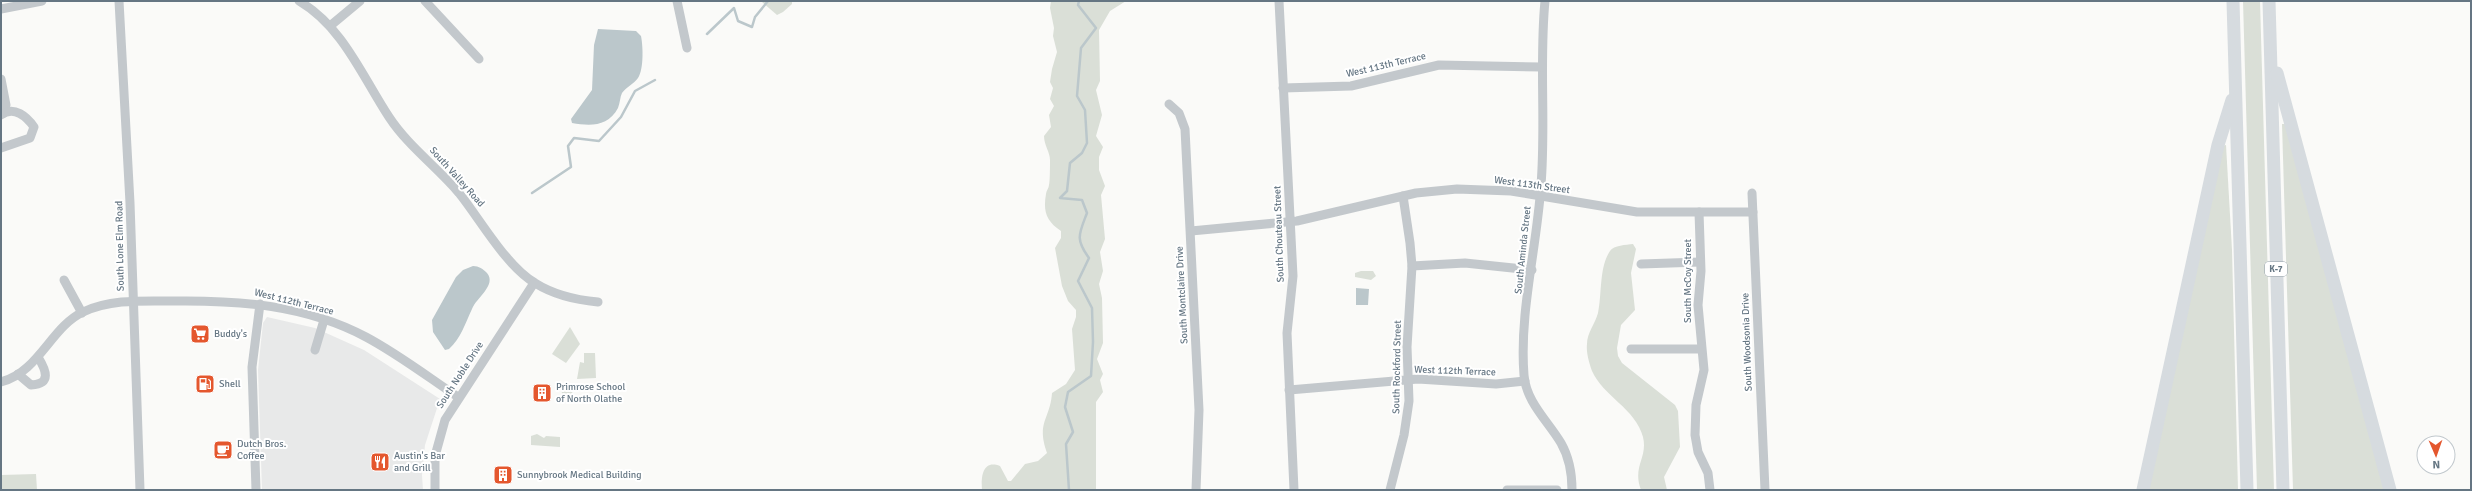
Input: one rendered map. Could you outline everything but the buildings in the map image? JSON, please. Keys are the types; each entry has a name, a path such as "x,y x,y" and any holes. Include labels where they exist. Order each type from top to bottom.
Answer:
{"highway":[{"path":"2233,1 2247,490"},
{"name":"K-7","path":"2269,1 2283,490"},
{"path":"2270,48 2302,171 2390,490"},
{"path":"2143,490 2218,145 2235,91"}],"street":[{"path":"1,9 42,1"},
{"name":"South Lone Elm Road","path":"119,1 129,187 140,490"},
{"name":"South Valley Road","path":"299,1 330,26 403,136 458,192 498,246 534,283 562,295 598,302"},
{"path":"330,26 360,1"},
{"path":"425,1 479,59"},
{"path":"677,1 687,48"},
{"name":"South Chouteau Street","path":"1279,1 1293,276 1287,333 1294,490"},
{"name":"South Aminda Street","path":"1544,1 1540,197 1523,347 1525,381 1532,400 1562,445 1570,468 1572,490"},
{"name":"West 113th Terrace","path":"1283,88 1351,86 1439,65 1542,67"},
{"path":"1,78 4,91 3,114 16,112 26,115 34,127 30,138 1,148"},
{"name":"South Montclaire Drive","path":"1169,104 1179,113 1185,129 1199,410 1196,490"},
{"name":"West 113th Street","path":"1190,231 1291,221 1402,196 1457,189 1511,191 1637,212 1753,212"},
{"name":"South Woodsonia Drive","path":"1752,193 1765,490"},
{"name":"South Rockford Street","path":"1390,490 1407,423 1409,380 1407,347 1412,266 1410,243 1402,196"},
{"name":"South McCoy Street","path":"1699,212 1700,262 1698,305 1704,370 1696,405 1696,435 1698,452 1708,473 1710,490"},
{"path":"1641,264 1700,262"},
{"path":"1412,266 1465,263 1532,270"},
{"path":"64,280 82,313"},
{"name":"South Noble Drive","path":"434,490 439,438 445,420 458,397 534,283"},
{"name":"West 112th Terrace","path":"1,382 18,374 38,357 70,321 82,313 104,304 225,300 260,304 324,320 367,338 458,397"},
{"path":"256,490 252,367 260,304"},
{"path":"315,350 324,320"},
{"path":"1631,350 1701,349"},
{"path":"18,374 31,385 37,385 43,381 46,376 45,369 38,357"},
{"name":"West 112th Terrace","path":"1290,390 1409,380 1496,384 1525,381"},
{"path":"1507,490 1557,490"}],"shaded area":[{"path":"761,1 792,1 792,4 777,15"},
{"path":"1051,1 1126,1 1110,11 1099,30 1100,81 1096,90 1102,115 1096,136 1103,147 1099,157 1099,170 1105,186 1101,195 1105,239 1100,252 1103,271 1099,284 1102,298 1103,343 1097,359 1103,374 1100,380 1103,392 1096,402 1096,490 982,490 984,471 989,465 1000,466 1008,481 1011,481 1025,464 1038,461 1047,453 1044,443 1043,428 1051,402 1052,393 1066,384 1075,370 1072,329 1076,317 1076,310 1068,301 1062,286 1055,248 1061,238 1061,231 1052,223 1045,211 1046,193 1049,187 1050,160 1044,136 1051,127 1049,115 1054,106 1050,99 1053,88 1050,82 1057,52 1053,36 1054,28 1050,8"},
{"path":"2243,1 2260,1 2274,490 2257,490"},
{"path":"598,29 636,31 641,36 642,57 640,74 638,78 622,93 618,108 609,119 592,125 572,123 571,119 592,90 594,45"},
{"path":"2282,124 2285,124 2386,490 2293,490"},
{"path":"2226,145 2232,250 2238,490 2148,490 2222,146"},
{"path":"1633,244 1636,249 1631,273 1635,310 1621,325 1617,348 1618,356 1622,363 1675,405 1678,411 1680,447 1664,477 1667,490 1641,490 1638,475 1644,451 1643,437 1634,418 1597,380 1592,371 1587,354 1587,340 1598,313 1602,273 1606,257 1614,248"},
{"path":"473,266 481,268 487,273 489,278 488,287 474,305 457,340 449,349 445,350 433,332 432,320 456,277 463,270"},
{"path":"1361,271 1373,271 1376,276 1371,280 1355,277 1355,273"},
{"path":"1356,288 1369,289 1368,305 1356,305"},
{"path":"267,317 315,328 364,350 440,399 425,445 422,475 423,490 262,490 258,370 263,323"},
{"path":"570,327 580,344 566,363 552,354"},
{"path":"584,353 595,353 596,378 577,379 580,362 584,363"},
{"path":"567,385 571,387 573,391 571,395 567,397 563,395 561,391 563,387"},
{"path":"537,434 544,438 546,436 560,437 560,447 531,445 531,436"},
{"path":"36,474 37,490 1,490 1,475"}],"waterway":[{"path":"707,34 734,8 738,21 752,27 755,17 768,1"},
{"path":"1069,490 1066,444 1073,432 1065,407 1068,392 1091,376 1093,342 1092,308 1078,281 1089,258 1080,241 1080,231 1087,213 1082,200 1060,198 1067,191 1070,163 1082,153 1087,143 1085,110 1077,96 1081,48 1096,28 1078,5 1079,1"},
{"path":"532,193 571,167 568,146 574,138 599,141 621,117 635,91 655,80"}],"place":[{"name":"Buddy's","path":"200,334"},
{"name":"Shell","path":"205,384"},
{"name":"Primrose School of North Olathe","path":"542,393"},
{"name":"Dutch Bros. Coffee","path":"223,450"},
{"name":"Austin's Bar and Grill","path":"380,462"},
{"name":"Sunnybrook Medical Building","path":"503,475"}]}
